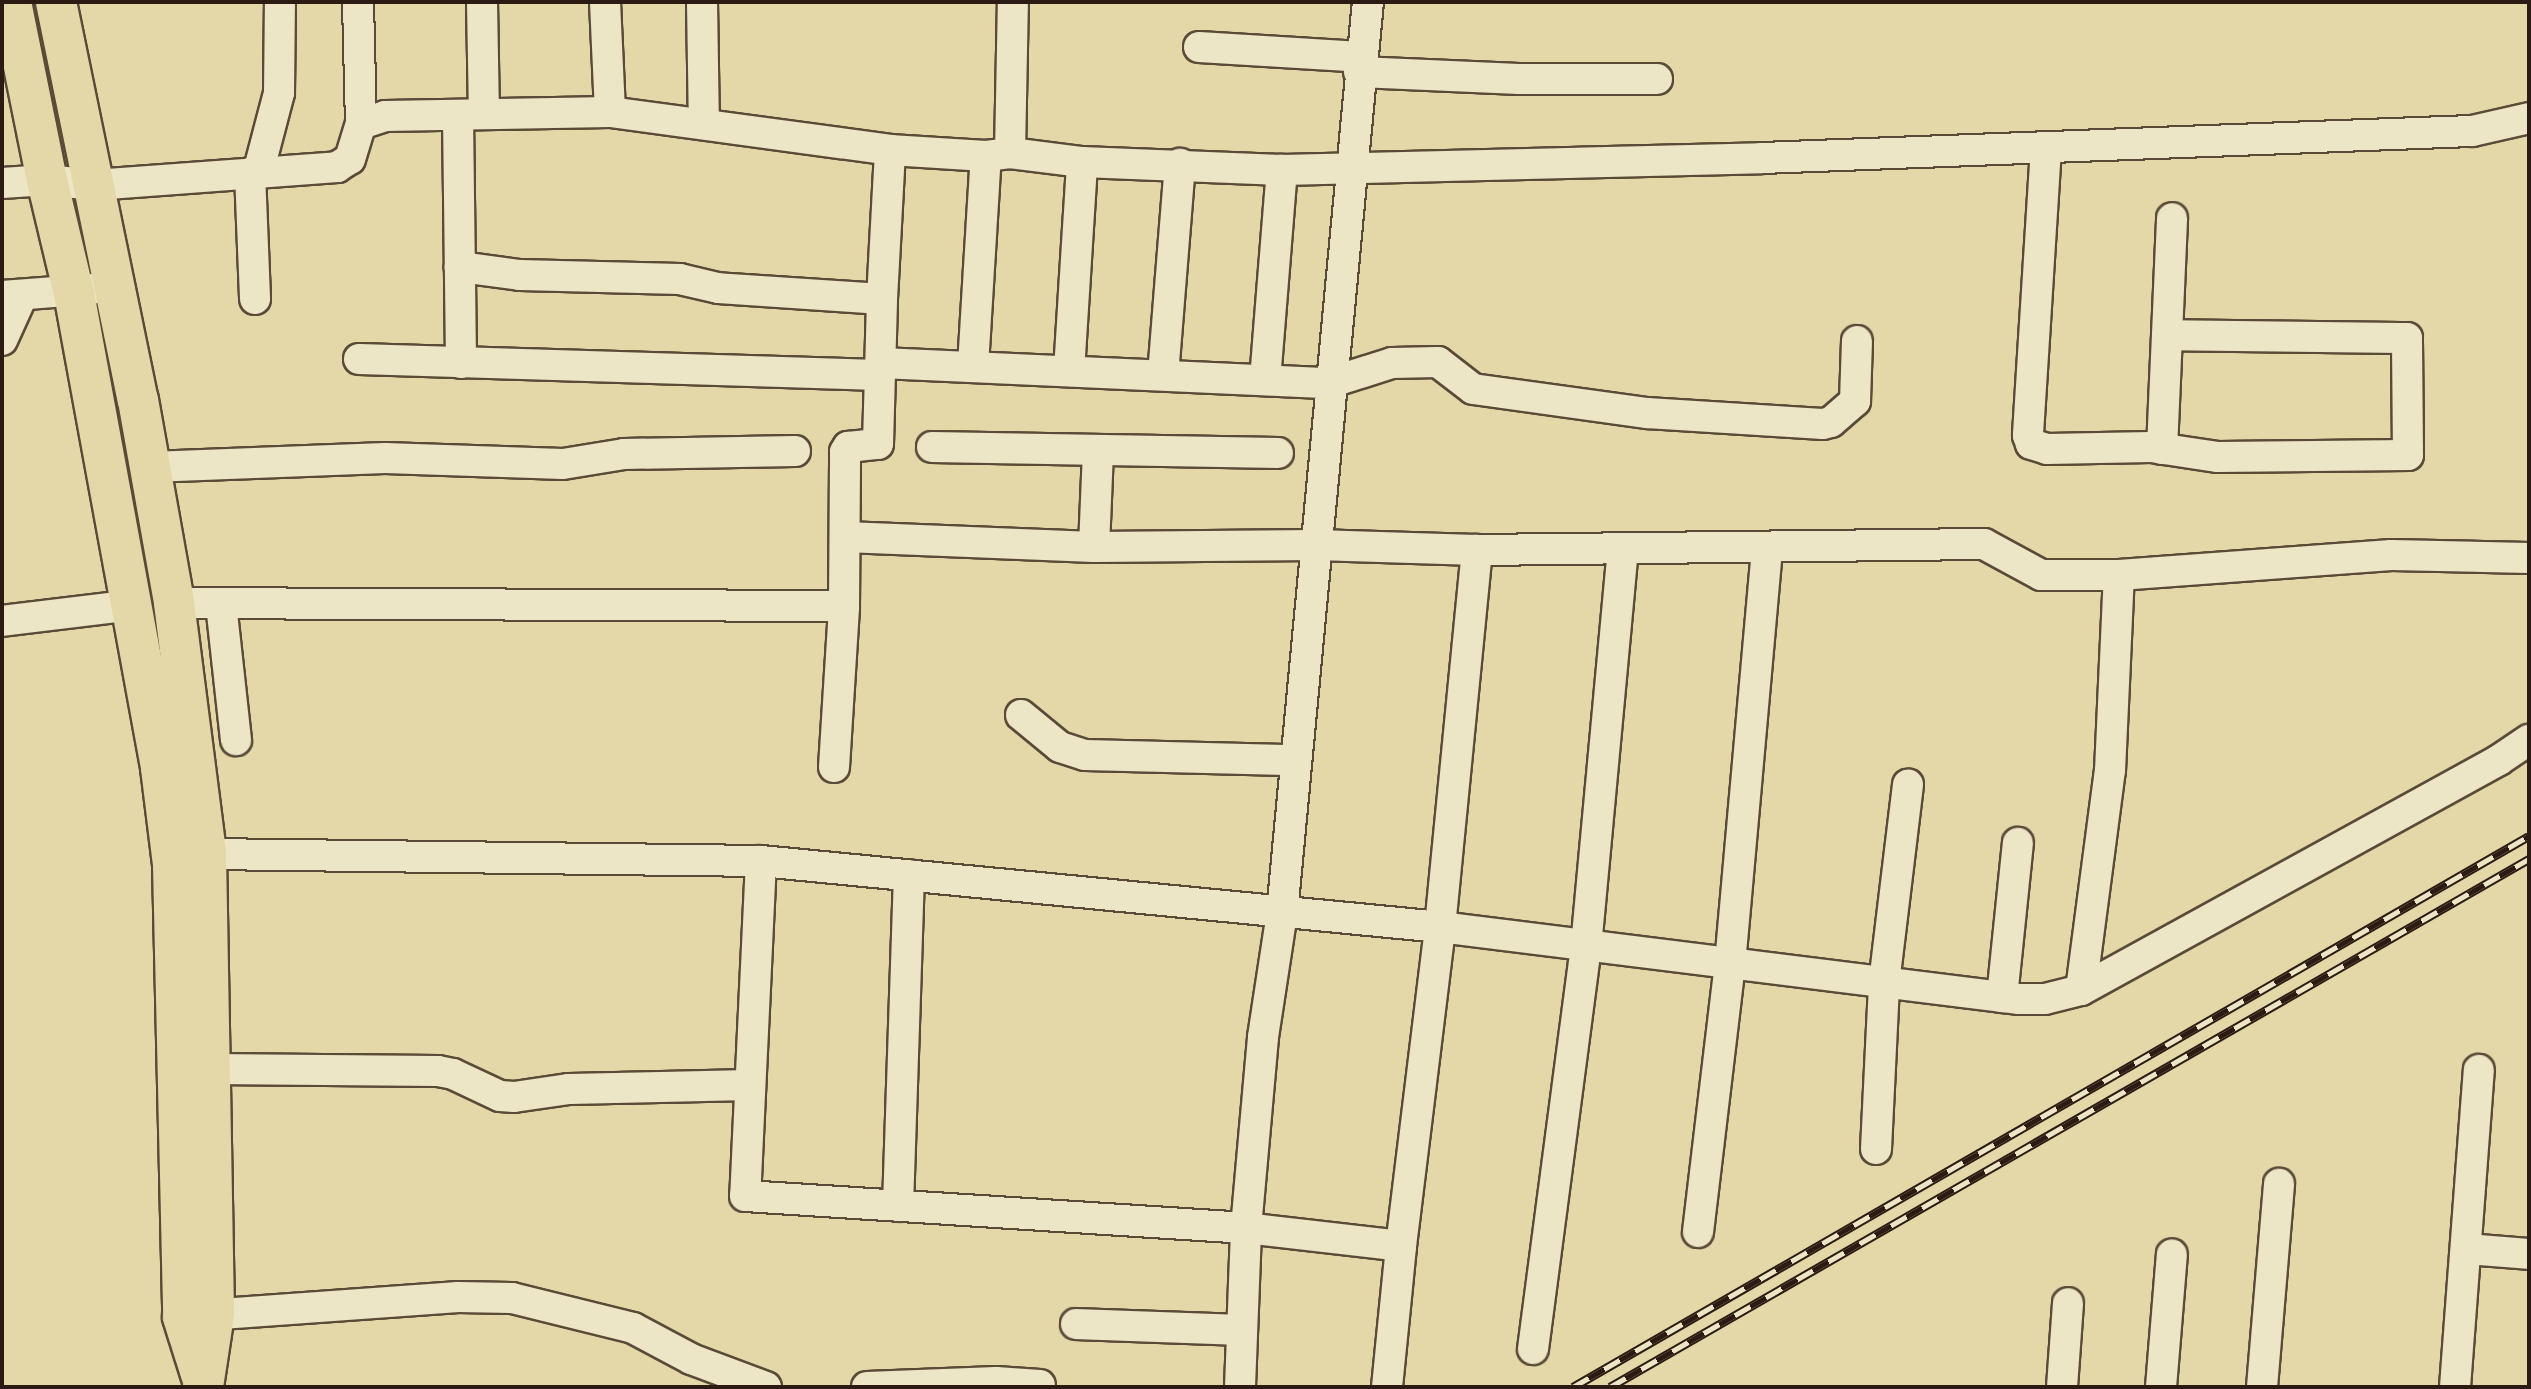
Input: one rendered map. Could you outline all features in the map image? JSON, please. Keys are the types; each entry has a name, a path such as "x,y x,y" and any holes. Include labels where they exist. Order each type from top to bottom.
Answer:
{"main road":[{"path":"11,2 47,180 74,293 134,605 173,865 203,1384"},
{"path":"56,2 150,467 174,603 206,854 210,1069 199,1316"}],"street":[{"path":"255,299 254,173 279,93 280,2"},
{"path":"2,183 47,180 94,185 345,164 350,159 361,124 358,2"},
{"path":"461,363 460,267 482,2"},
{"path":"605,2 610,112"},
{"path":"702,2 704,124"},
{"path":"973,366 1013,2"},
{"path":"1240,1387 1246,1228 1263,1037 1282,913 1329,383 1368,2"},
{"path":"1199,47 1519,79 1657,79"},
{"path":"361,124 385,116 610,112 890,150 1282,170 2046,148 2472,131 2529,118"},
{"path":"2046,148 2028,435 2031,444 2047,449 2162,449 2218,457 2408,455 2407,338 2167,335"},
{"path":"834,767 844,606 845,449 878,444 890,150"},
{"path":"1069,371 1082,162"},
{"path":"1163,375 1180,164"},
{"path":"1265,380 1282,170"},
{"path":"2162,449 2172,218"},
{"path":"460,267 520,275 680,279 718,288 882,299"},
{"path":"2,340 12,296 74,293 114,284"},
{"path":"359,359 880,369 973,366 1329,383 1392,363 1438,362 1473,389 1647,413 1828,424 1855,401 1857,341"},
{"path":"932,447 1278,453"},
{"path":"1094,547 1098,450"},
{"path":"150,467 385,458 563,464 624,454 795,451"},
{"path":"845,537 1094,547 1315,545 1623,551 1984,544 2041,575 2119,575 2391,555 2529,558"},
{"path":"1698,1232 1730,964 1767,549"},
{"path":"1387,1387 1440,927 1477,550"},
{"path":"1533,1349 1586,947 1623,551"},
{"path":"2081,990 2110,771 2119,575"},
{"path":"174,603 844,606"},
{"path":"221,604 236,740"},
{"path":"2,621 134,605"},
{"path":"183,674 228,670"},
{"path":"1021,715 1060,747 1085,755 1296,760"},
{"path":"206,854 761,861 1440,927 1884,983 2045,999 2081,990 2499,760 2529,740"},
{"path":"1876,1149 1884,983 1908,784"},
{"path":"2002,997 2018,843"},
{"path":"761,861 745,1196 1246,1228 1401,1246"},
{"path":"898,1206 909,875"},
{"path":"210,1069 438,1071 453,1074 500,1096 514,1097 569,1089 750,1085"},
{"path":"2455,1387 2479,1070"},
{"path":"2262,1387 2279,1184"},
{"path":"2466,1249 2529,1254"},
{"path":"2161,1387 2172,1254"},
{"path":"199,1316 458,1297 512,1298 633,1328 716,1370 766,1387"},
{"path":"2062,1387 2068,1303"},
{"path":"1076,1324 1241,1330"},
{"path":"867,1387 996,1382 1040,1385"}],"railway":[{"path":"1573,1387 2529,836"},
{"path":"1610,1387 2529,859"}]}
